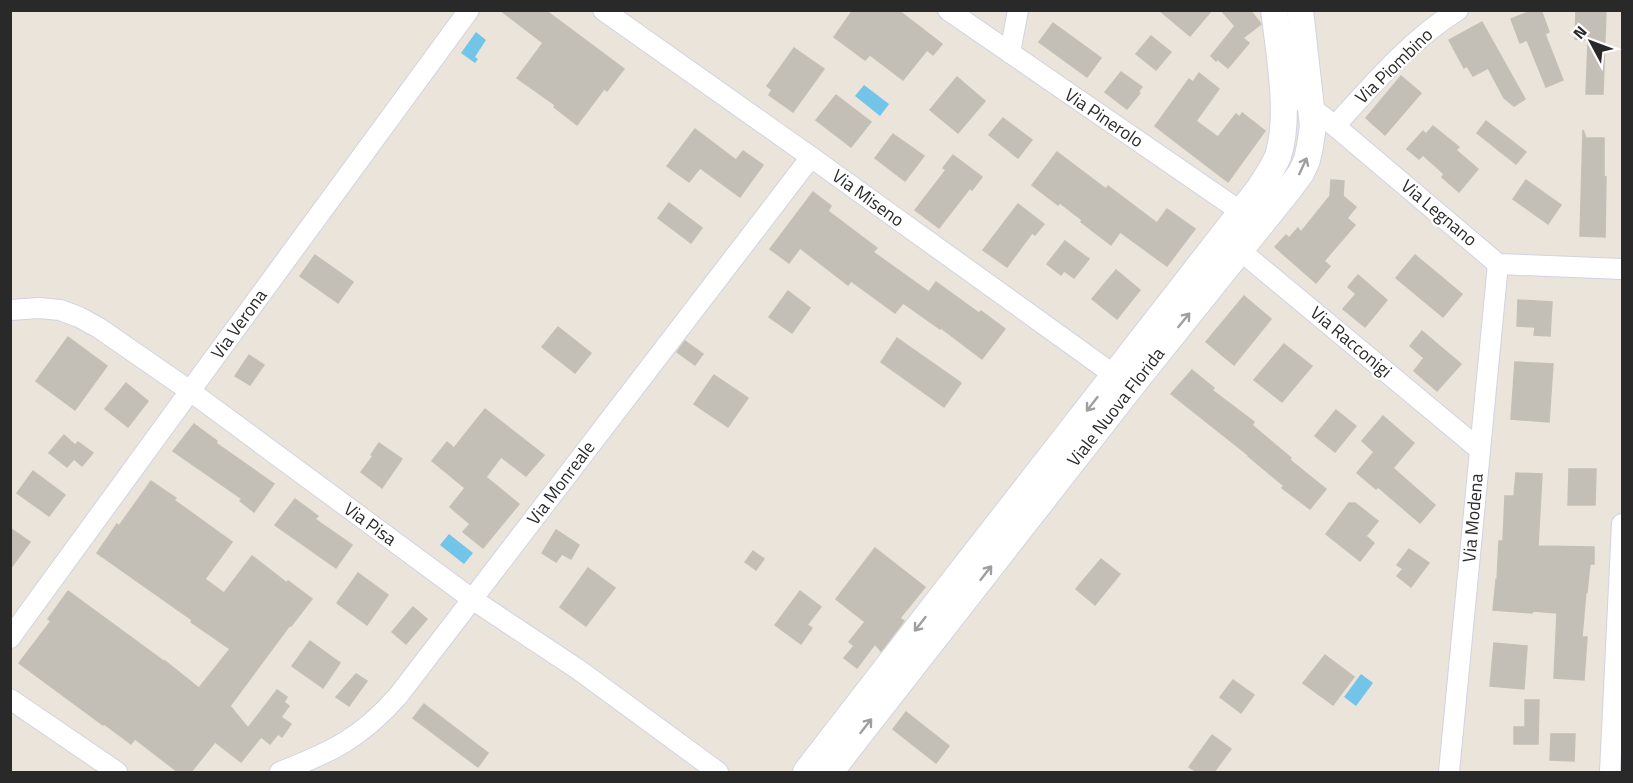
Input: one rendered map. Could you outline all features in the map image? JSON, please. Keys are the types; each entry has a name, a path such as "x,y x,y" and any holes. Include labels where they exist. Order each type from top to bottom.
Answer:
{"street":[{"name":"Via Verona","path":"10,638 469,10"},
{"name":"Via Miseno","path":"603,10 1123,381"},
{"name":"Via Pinerolo","path":"948,10 1251,218"},
{"path":"1010,53 1018,10"},
{"name":"Viale Nuova Florida","path":"1251,218 1264,182 1278,156 1283,130 1282,85 1274,10"},
{"name":"Viale Nuova Florida","path":"830,772 1123,381 1251,218 1290,188 1304,166 1310,146 1312,107 1300,10"},
{"name":"Via Piombino","path":"1335,126 1410,46 1458,10"},
{"name":"Via Legnano","path":"1282,85 1335,126 1498,264"},
{"name":"Via Monreale","path":"280,772 343,744 382,714 398,696 811,157"},
{"name":"Via Racconigi","path":"1232,243 1479,449"},
{"path":"1498,264 1623,269"},
{"name":"Via Modena","path":"1449,772 1498,264"},
{"name":"Via Pisa","path":"10,310 45,308 60,310 99,328 190,391 472,599 579,670 718,772"},
{"name":"Viale Nuova Florida","path":"806,772 957,577 1123,381"},
{"path":"1610,772 1623,524"},
{"path":"10,699 117,772"}],"water":[{"path":"476,32 486,40 475,57 478,59 475,63 461,53"},
{"path":"864,85 889,104 880,116 855,96"},
{"path":"449,534 473,553 464,564 440,545"},
{"path":"1361,674 1373,683 1356,706 1344,697"}],"building":[{"path":"500,10 545,10 624,69 607,91 604,89 577,125 554,107 555,105 517,78 543,43"},
{"path":"853,10 898,10 942,44 933,55 927,50 903,80 870,55 865,60 834,37"},
{"path":"1159,10 1212,10 1190,36"},
{"path":"1221,10 1250,10 1261,24 1243,38 1249,43 1228,68 1211,56 1235,26"},
{"path":"1534,10 1541,10 1549,32 1545,34 1563,80 1546,87 1527,40 1520,43 1511,19"},
{"path":"1576,10 1606,10 1603,94 1586,94 1588,40 1575,39"},
{"path":"1482,22 1525,99 1514,106 1504,98 1488,68 1473,76 1467,66 1464,68 1449,40"},
{"path":"1053,23 1101,58 1087,77 1039,42"},
{"path":"1151,36 1171,52 1156,70 1136,54"},
{"path":"794,48 824,69 793,112 769,95 772,90 767,86"},
{"path":"1121,72 1142,87 1127,109 1105,92"},
{"path":"1199,73 1219,89 1196,121 1218,137 1236,114 1240,117 1242,113 1265,131 1228,182 1155,126 1189,79 1193,82"},
{"path":"1401,76 1421,93 1385,135 1366,118"},
{"path":"957,77 985,101 958,133 930,110"},
{"path":"836,95 871,122 851,147 816,120"},
{"path":"1003,118 1032,140 1018,158 989,135"},
{"path":"1486,121 1526,152 1516,164 1477,133"},
{"path":"1433,126 1459,147 1456,150 1478,169 1459,192 1442,177 1444,174 1423,155 1419,159 1407,149 1423,131 1426,134"},
{"path":"695,129 736,160 743,151 763,165 740,197 700,168 689,182 667,166"},
{"path":"1583,130 1586,138 1604,138 1605,237 1580,236"},
{"path":"893,134 924,156 905,181 875,158"},
{"path":"1057,152 1106,189 1108,186 1157,223 1167,209 1195,229 1167,266 1120,232 1111,245 1060,203 1058,205 1032,185"},
{"path":"953,155 982,177 972,190 970,188 939,228 915,210 946,170 943,168"},
{"path":"1331,180 1344,181 1343,196 1356,207 1347,218 1355,225 1324,261 1330,266 1316,283 1275,247 1286,235 1289,238 1298,228 1301,232 1330,196"},
{"path":"1526,180 1561,205 1548,224 1513,199"},
{"path":"813,192 831,206 828,211 877,248 873,252 929,292 936,282 1005,329 982,359 903,303 895,313 851,281 848,285 800,248 789,263 770,249"},
{"path":"669,203 702,228 691,243 658,218"},
{"path":"1018,204 1044,224 1035,235 1032,233 1007,267 983,250"},
{"path":"1065,241 1089,259 1074,278 1064,271 1061,275 1047,264"},
{"path":"315,255 353,282 338,303 300,276"},
{"path":"1415,255 1462,294 1443,317 1396,278"},
{"path":"1116,270 1140,290 1117,319 1092,299"},
{"path":"1358,275 1387,300 1365,327 1343,309 1356,294 1348,287"},
{"path":"788,291 810,308 792,333 769,317"},
{"path":"1244,296 1271,319 1234,365 1206,342"},
{"path":"1518,300 1552,302 1550,336 1534,335 1535,327 1517,326"},
{"path":"558,327 591,353 575,373 542,347"},
{"path":"1422,331 1461,364 1437,391 1414,371 1424,358 1410,346"},
{"path":"68,337 107,366 75,410 36,381"},
{"path":"897,338 961,383 944,407 881,362"},
{"path":"685,341 703,354 695,365 677,352"},
{"path":"1284,344 1312,366 1282,402 1254,380"},
{"path":"249,355 264,365 250,385 235,376"},
{"path":"1515,362 1553,364 1549,422 1511,419"},
{"path":"1192,370 1214,388 1212,390 1254,422 1252,425 1326,489 1310,509 1282,488 1284,486 1248,455 1171,394"},
{"path":"714,375 748,398 728,427 694,404"},
{"path":"126,383 148,401 128,427 105,409"},
{"path":"485,409 544,455 526,476 501,457 486,477 519,504 483,548 463,532 470,524 450,507 465,488 432,461 447,442 454,448"},
{"path":"1336,410 1356,426 1335,452 1315,436"},
{"path":"1383,416 1414,443 1393,468 1435,505 1420,523 1378,487 1376,489 1357,473 1374,452 1362,441"},
{"path":"194,424 217,441 216,443 274,484 254,512 240,501 242,499 173,451"},
{"path":"64,435 75,445 78,442 93,453 82,466 74,459 67,467 49,453"},
{"path":"379,443 402,459 382,488 361,472"},
{"path":"1569,469 1596,469 1595,505 1568,505"},
{"path":"33,471 65,495 49,516 17,493"},
{"path":"1516,473 1542,474 1538,546 1594,547 1594,564 1590,564 1582,637 1587,637 1584,680 1554,678 1557,613 1493,610 1499,541 1503,541 1505,496 1514,496"},
{"path":"151,481 232,542 205,579 224,593 252,556 312,599 230,706 248,728 277,690 287,697 284,702 289,706 281,717 291,724 282,737 278,734 270,744 261,737 241,762 215,742 191,772 178,772 135,739 131,744 103,725 19,663 51,621 48,619 68,591 199,688 230,649 97,553"},
{"path":"295,499 318,516 315,519 352,545 336,568 275,525"},
{"path":"1349,503 1355,503 1378,521 1366,536 1374,543 1360,561 1326,534"},
{"path":"10,528 30,542 10,569"},
{"path":"556,530 579,545 571,559 562,554 556,562 542,553"},
{"path":"875,548 925,587 900,618 904,621 881,651 875,644 857,668 844,658 854,646 849,642 865,622 836,599"},
{"path":"1409,549 1429,563 1411,587 1397,576 1403,569 1397,565"},
{"path":"753,551 764,559 756,570 745,562"},
{"path":"1101,559 1120,574 1095,605 1076,589"},
{"path":"588,568 615,588 586,626 560,607"},
{"path":"358,573 388,595 367,625 337,603"},
{"path":"800,591 821,607 807,625 812,628 801,644 775,625"},
{"path":"413,607 427,619 406,644 392,632"},
{"path":"310,641 340,663 323,688 292,666"},
{"path":"1494,643 1527,646 1524,689 1490,686"},
{"path":"1325,655 1354,677 1333,705 1303,683"},
{"path":"356,674 367,681 349,706 336,697"},
{"path":"1233,680 1254,695 1241,713 1220,697"},
{"path":"1525,700 1539,700 1538,744 1514,744 1514,727 1525,727"},
{"path":"424,704 488,753 478,767 413,718"},
{"path":"906,712 949,746 936,763 893,729"},
{"path":"1551,734 1575,734 1574,761 1550,760"},
{"path":"1212,735 1231,749 1214,772 1197,772 1189,767"}]}
